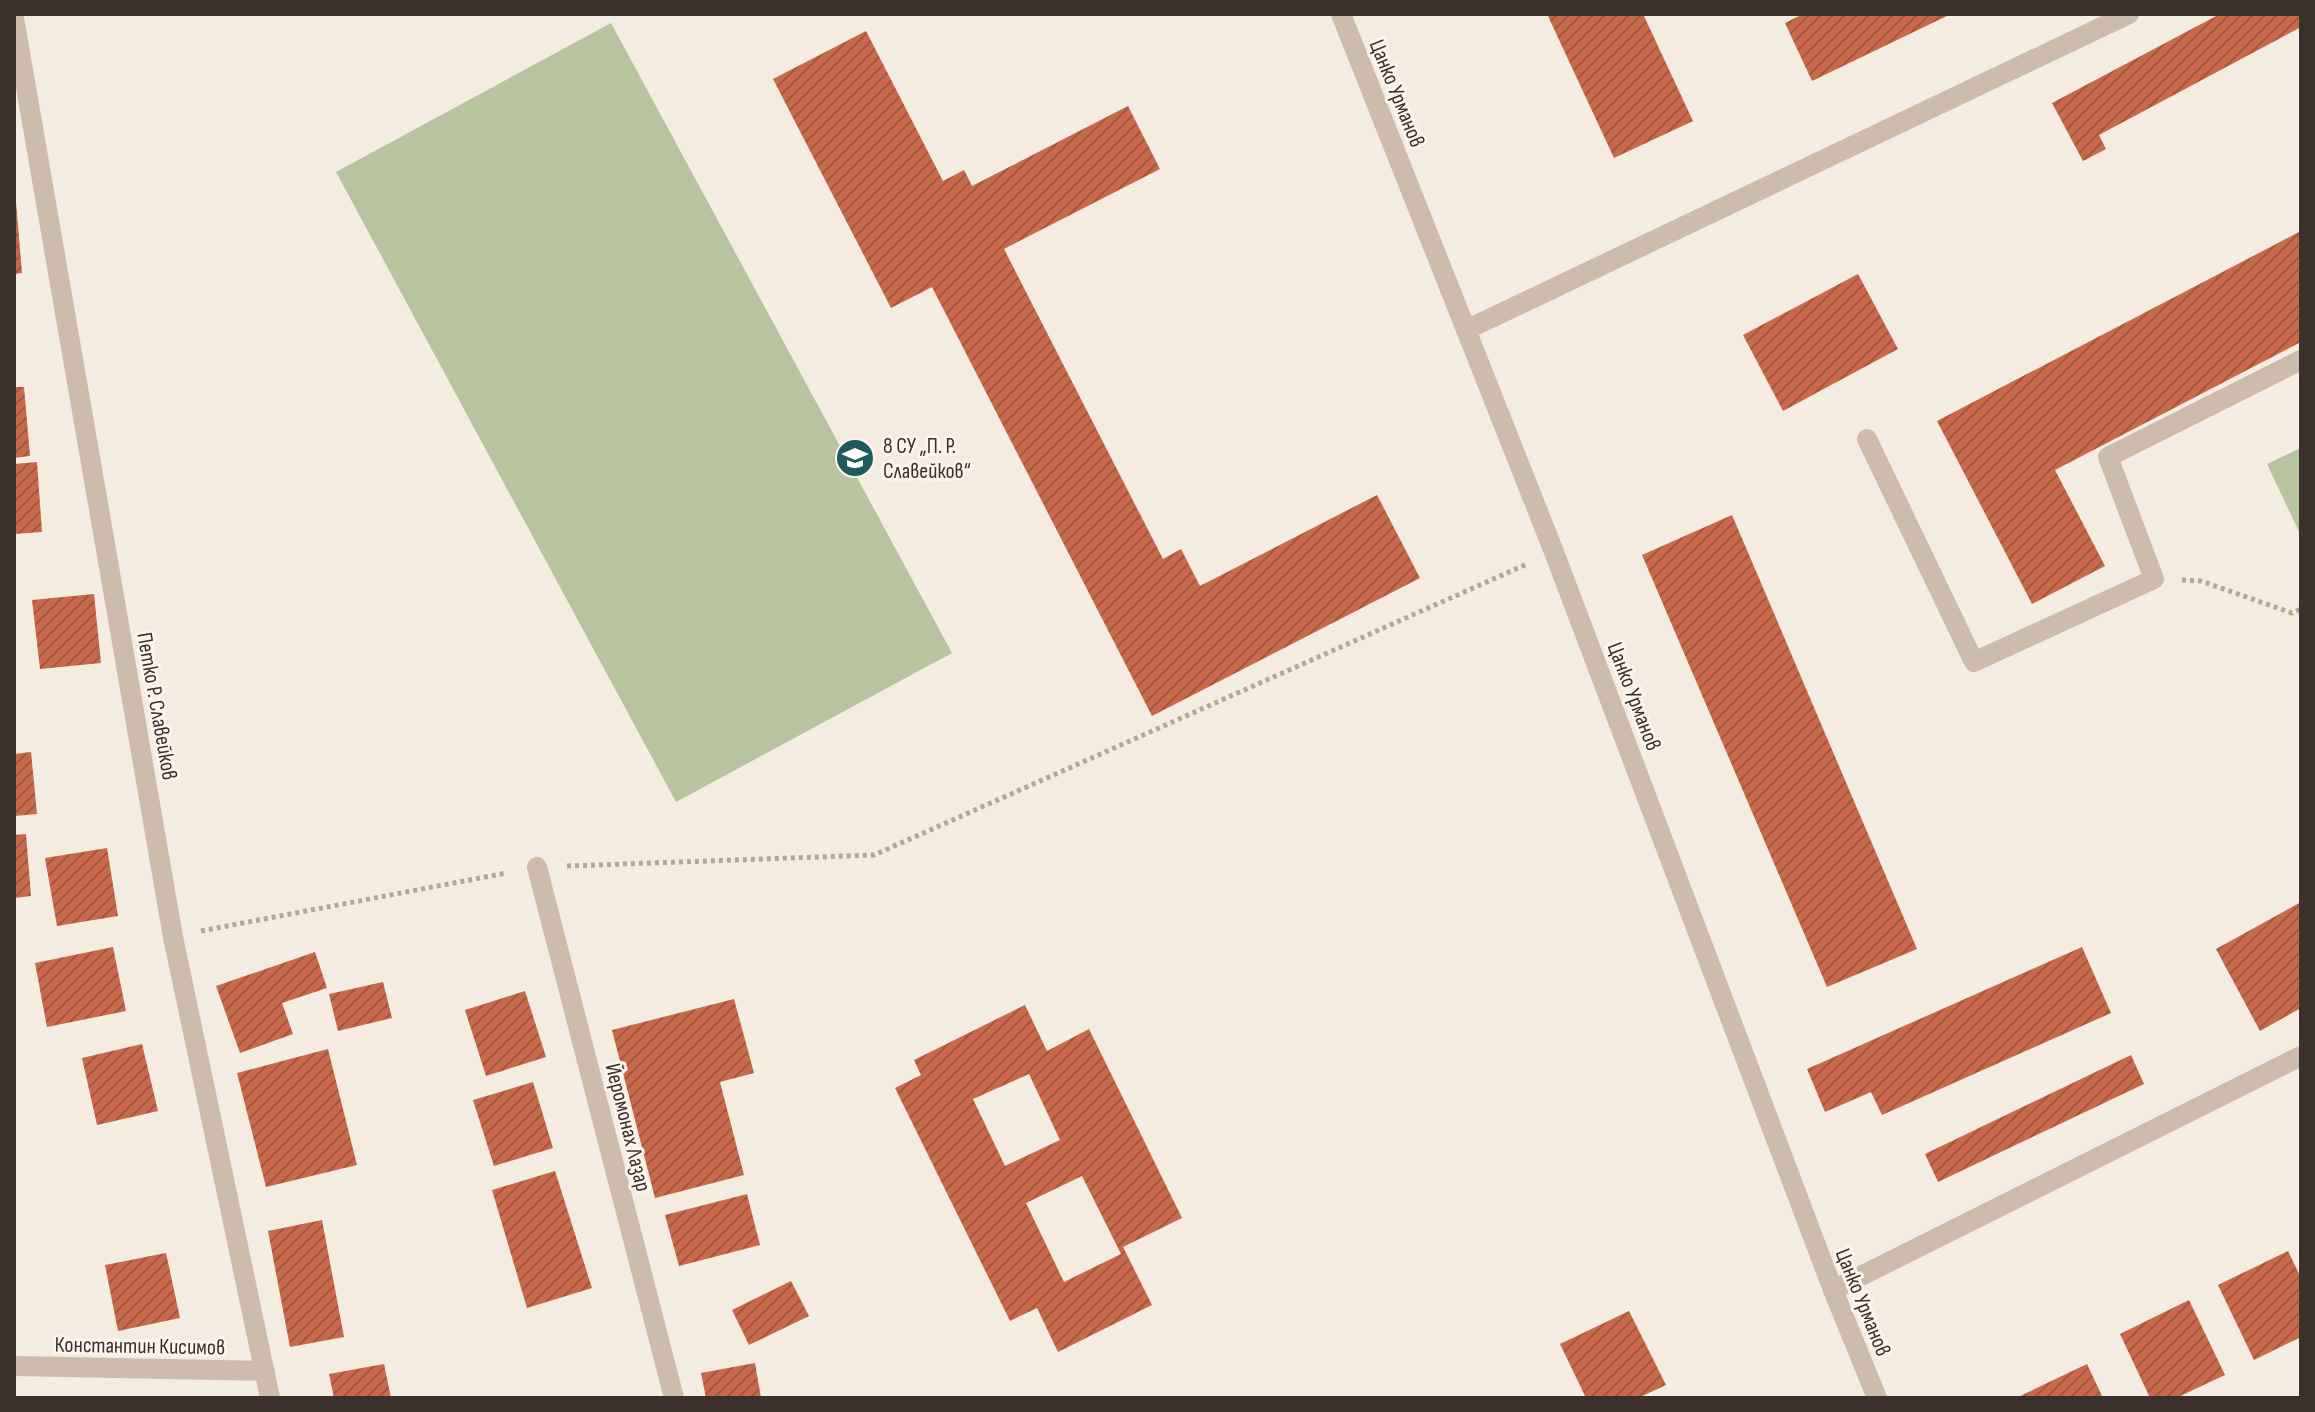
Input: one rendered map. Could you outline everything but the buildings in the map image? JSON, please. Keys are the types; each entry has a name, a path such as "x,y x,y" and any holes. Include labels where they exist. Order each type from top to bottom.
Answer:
{"street":[{"name":"Цанко Урманов","path":"1341,14 1554,552 1833,1290 1877,1398"},
{"path":"1466,330 2129,14"},
{"name":"Петко Р. Славейков","path":"14,18 173,937 270,1398"},
{"path":"1867,439 1974,662 2154,579 2108,457 2301,360"},
{"name":"Йеромонах Лазар","path":"537,867 674,1398"},
{"path":"1833,1290 2301,1056"},
{"name":"Константин Кисимов","path":"14,1366 265,1371"}],"path":[{"path":"173,937 537,867 874,855 1554,552"},
{"path":"2154,579 2201,581 2292,613 2301,609"}],"green space":[{"path":"611,23 952,653 676,802 336,172"},
{"path":"2301,448 2301,536 2267,464"}],"place":[{"name":"8 СУ „П. Р. Славейков“","path":"855,458"}]}
